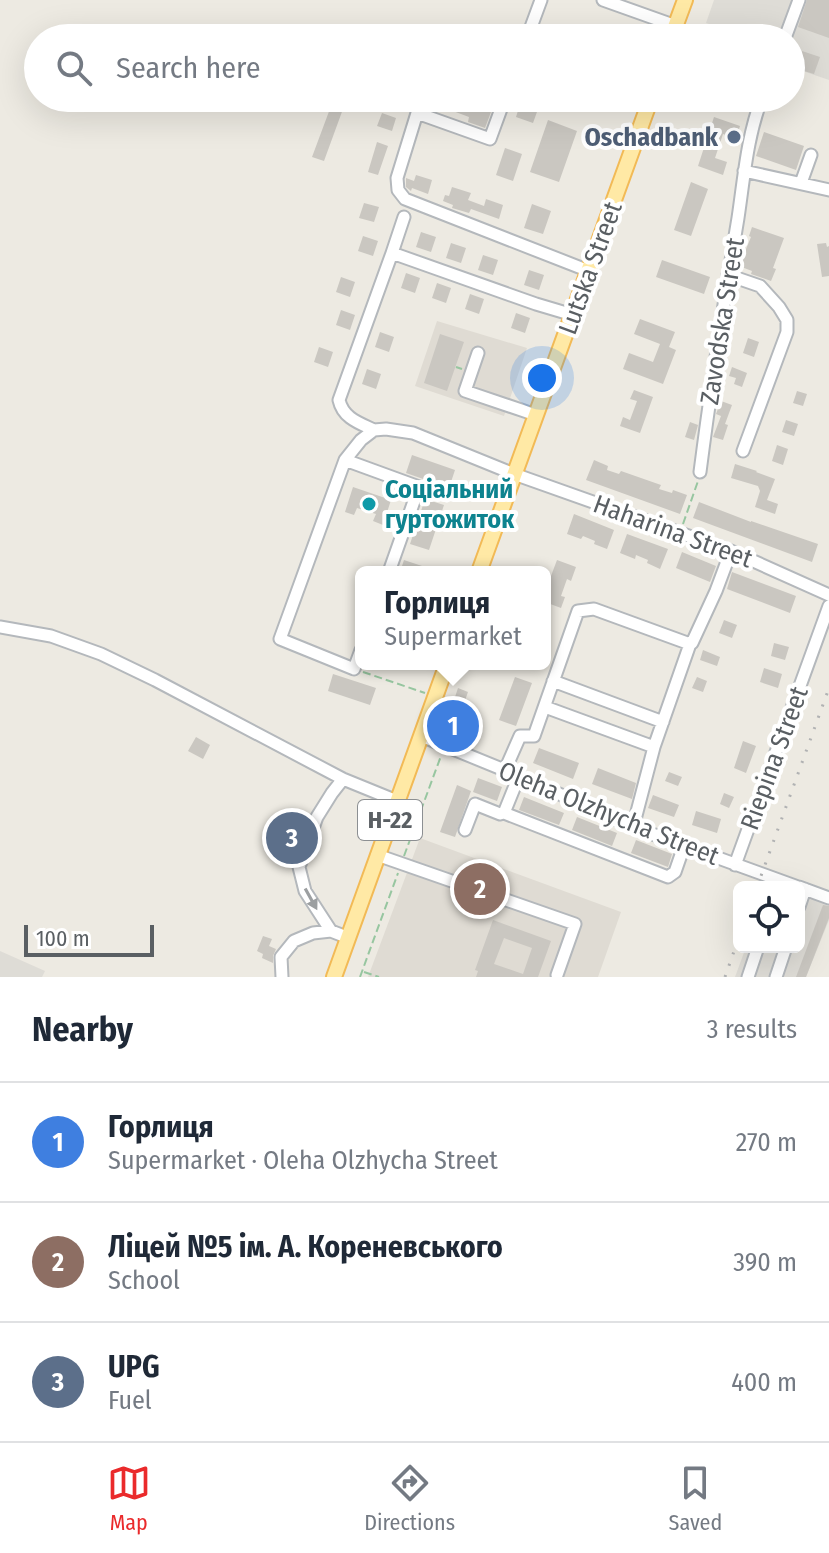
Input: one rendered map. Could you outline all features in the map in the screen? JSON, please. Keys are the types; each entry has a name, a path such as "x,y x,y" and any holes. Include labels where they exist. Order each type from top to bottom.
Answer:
{"main road":[{"path":"677,24 685,0"},
{"name":"Lutska Street","path":"481,566 646,112"},
{"name":"Н-22","path":"334,977 445,670"}],"street":[{"path":"532,24 541,0"},
{"path":"603,0 656,24"},
{"path":"790,24 799,0"},
{"path":"500,112 490,139 417,113 397,178 398,190 405,199 589,271"},
{"name":"Zavodska Street","path":"700,472 744,171 757,112"},
{"path":"801,183 811,155"},
{"path":"744,171 829,190"},
{"path":"354,669 280,639 345,460 374,430 353,420 341,409 339,400 404,217"},
{"path":"392,253 573,315"},
{"path":"728,275 760,286 787,320 787,332 743,451"},
{"path":"478,353 465,391 536,415"},
{"name":"Haharina Street","path":"374,430 413,433 514,474 731,551 829,595"},
{"path":"345,460 419,487 391,566"},
{"path":"633,827 654,747 690,644 716,591 731,551"},
{"name":"Riepina Street","path":"735,865 829,606"},
{"path":"505,770 520,736 534,736 578,611 594,609 690,644"},
{"path":"0,627 51,636 101,654 343,779 397,801"},
{"path":"553,681 663,722"},
{"path":"545,707 654,747"},
{"name":"Oleha Olzhycha Street","path":"421,736 633,827 772,881"},
{"path":"504,813 519,776"},
{"path":"331,931 305,891 299,867 317,817 343,779"},
{"path":"465,830 475,804 668,877 675,872 684,846"},
{"path":"377,855 575,924 557,975"},
{"name":"Oleha Olzhycha Street","path":"805,889 829,898"},
{"path":"282,977 281,957 294,941 313,933 331,931 349,938"},
{"path":"748,977 756,953"},
{"path":"776,977 784,953"}],"path":[{"path":"680,532 700,472"},
{"path":"357,670 435,696"},
{"path":"363,971 379,977"}],"shaded area":[{"path":"714,0 829,0 829,80 805,72 805,24 706,23"},
{"path":"437,321 527,348 504,416 415,386"},
{"path":"420,838 621,912 598,977 368,977"},
{"path":"805,891 829,898 829,920 806,977 735,977 744,953 805,953"},
{"path":"0,951 45,971 42,977 0,977"}],"building":[{"path":"807,0 829,0 829,38 805,29 805,24 799,24"},
{"path":"805,52 820,57 814,74 805,71"},
{"path":"329,112 342,112 324,161 312,157"},
{"path":"456,112 491,112 485,128 468,122 469,117"},
{"path":"518,112 537,112 533,123 516,117"},
{"path":"382,113 396,118 392,131 377,126"},
{"path":"714,117 740,126 736,138 723,134 715,158 727,162 723,175 698,166"},
{"path":"548,120 577,131 559,182 530,172"},
{"path":"764,132 804,146 796,170 756,156"},
{"path":"377,142 388,146 378,175 368,172"},
{"path":"505,148 522,154 513,181 496,175"},
{"path":"416,175 432,180 428,194 406,187 406,178 414,181"},
{"path":"691,182 708,189 691,236 674,230"},
{"path":"452,187 471,193 468,200 484,206 486,199 503,205 499,219 471,209 469,213 452,208 453,205 443,201"},
{"path":"364,203 379,207 374,222 359,218"},
{"path":"532,204 551,211 543,234 524,228"},
{"path":"752,227 784,238 771,281 739,266"},
{"path":"421,232 436,237 431,252 416,247"},
{"path":"363,236 378,241 373,256 358,251"},
{"path":"451,243 466,248 461,263 446,258"},
{"path":"826,243 829,246 829,276 822,277 817,244"},
{"path":"483,255 498,260 493,275 478,270"},
{"path":"662,260 710,277 704,294 656,277"},
{"path":"529,270 544,275 539,290 524,285"},
{"path":"406,273 420,278 415,293 401,288"},
{"path":"341,277 355,282 350,297 336,292"},
{"path":"437,283 451,288 446,303 432,298"},
{"path":"470,294 484,299 479,314 465,309"},
{"path":"341,310 355,315 350,330 336,325"},
{"path":"516,313 530,318 525,333 511,328"},
{"path":"640,319 675,332 669,347 676,350 663,384 623,369 629,353 653,362 660,344 634,334"},
{"path":"380,332 394,337 389,352 375,347"},
{"path":"440,334 464,342 447,391 424,383"},
{"path":"748,338 759,342 754,357 743,353"},
{"path":"319,347 333,352 328,367 314,362"},
{"path":"732,367 747,373 742,387 734,384 736,378 729,376"},
{"path":"367,369 381,374 376,389 362,384"},
{"path":"634,390 653,397 640,433 620,426 623,417 630,420 637,401 630,399"},
{"path":"797,391 807,394 803,406 793,403"},
{"path":"721,401 732,405 723,440 713,437 721,416 716,414"},
{"path":"786,420 798,424 794,436 782,432"},
{"path":"690,422 698,425 694,440 685,437"},
{"path":"777,445 788,449 783,465 772,461"},
{"path":"412,455 455,470 449,488 406,473"},
{"path":"594,460 608,466 607,470 619,474 621,471 661,485 659,489 687,495 680,514 586,480"},
{"path":"735,464 775,479 767,500 778,504 775,514 755,507 760,491 758,486 731,478"},
{"name":"Соціальний гуртожиток","path":"353,487 391,500 383,525 373,521 376,514 357,508 354,515 345,512"},
{"path":"425,499 444,505 429,550 410,544"},
{"path":"699,502 818,544 812,562 693,518"},
{"path":"574,514 614,530 607,549 583,536 581,539 567,534"},
{"path":"627,534 668,549 660,569 636,555 635,559 620,553"},
{"path":"682,552 716,566 710,582 676,568"},
{"path":"404,560 422,566 402,566"},
{"path":"557,560 576,567 571,581 567,579 561,596 565,597 561,608 551,604 551,576"},
{"path":"732,572 796,596 790,613 727,589"},
{"path":"724,620 737,625 732,638 719,633"},
{"path":"774,643 789,647 785,660 771,656"},
{"path":"703,650 720,657 717,666 700,660"},
{"path":"764,668 782,674 778,688 760,682"},
{"path":"333,674 376,688 370,705 328,691"},
{"path":"515,677 532,683 516,726 499,720"},
{"path":"697,677 707,681 703,692 692,688"},
{"path":"458,688 468,692 462,709 452,706"},
{"path":"196,737 210,745 203,759 188,751"},
{"path":"743,741 756,746 746,773 734,768"},
{"path":"539,748 579,763 573,779 533,763"},
{"path":"598,768 636,783 632,799 592,784"},
{"path":"669,772 682,777 678,786 665,781"},
{"path":"478,778 502,787 497,801 473,792"},
{"path":"457,785 471,791 455,837 440,832"},
{"path":"724,793 734,797 729,808 720,804"},
{"path":"653,795 679,805 674,817 648,808"},
{"path":"524,797 564,813 559,825 519,810"},
{"path":"696,811 721,819 717,833 692,825"},
{"path":"577,817 617,833 612,846 572,830"},
{"path":"289,829 299,832 301,836 297,846 284,844"},
{"path":"636,840 672,854 668,867 631,853"},
{"path":"823,905 829,906 829,918 806,977 796,977"},
{"path":"493,920 551,941 538,977 476,977 478,971 475,970","holes":["504,938 532,948 523,974 494,964"]},
{"path":"263,936 272,939 269,946 276,949 273,963 262,958 263,954 257,951"}],"railway":[{"path":"759,881 829,688"},
{"path":"725,977 733,953"}],"place":[{"name":"Oschadbank","path":"734,137"},
{"name":"Соціальний гуртожиток","path":"369,504"},
{"name":"Горлиця","path":"453,726"},
{"name":"UPG","path":"292,838"},
{"name":"Ліцей №5 ім. А. Кореневського","path":"480,889"}]}
